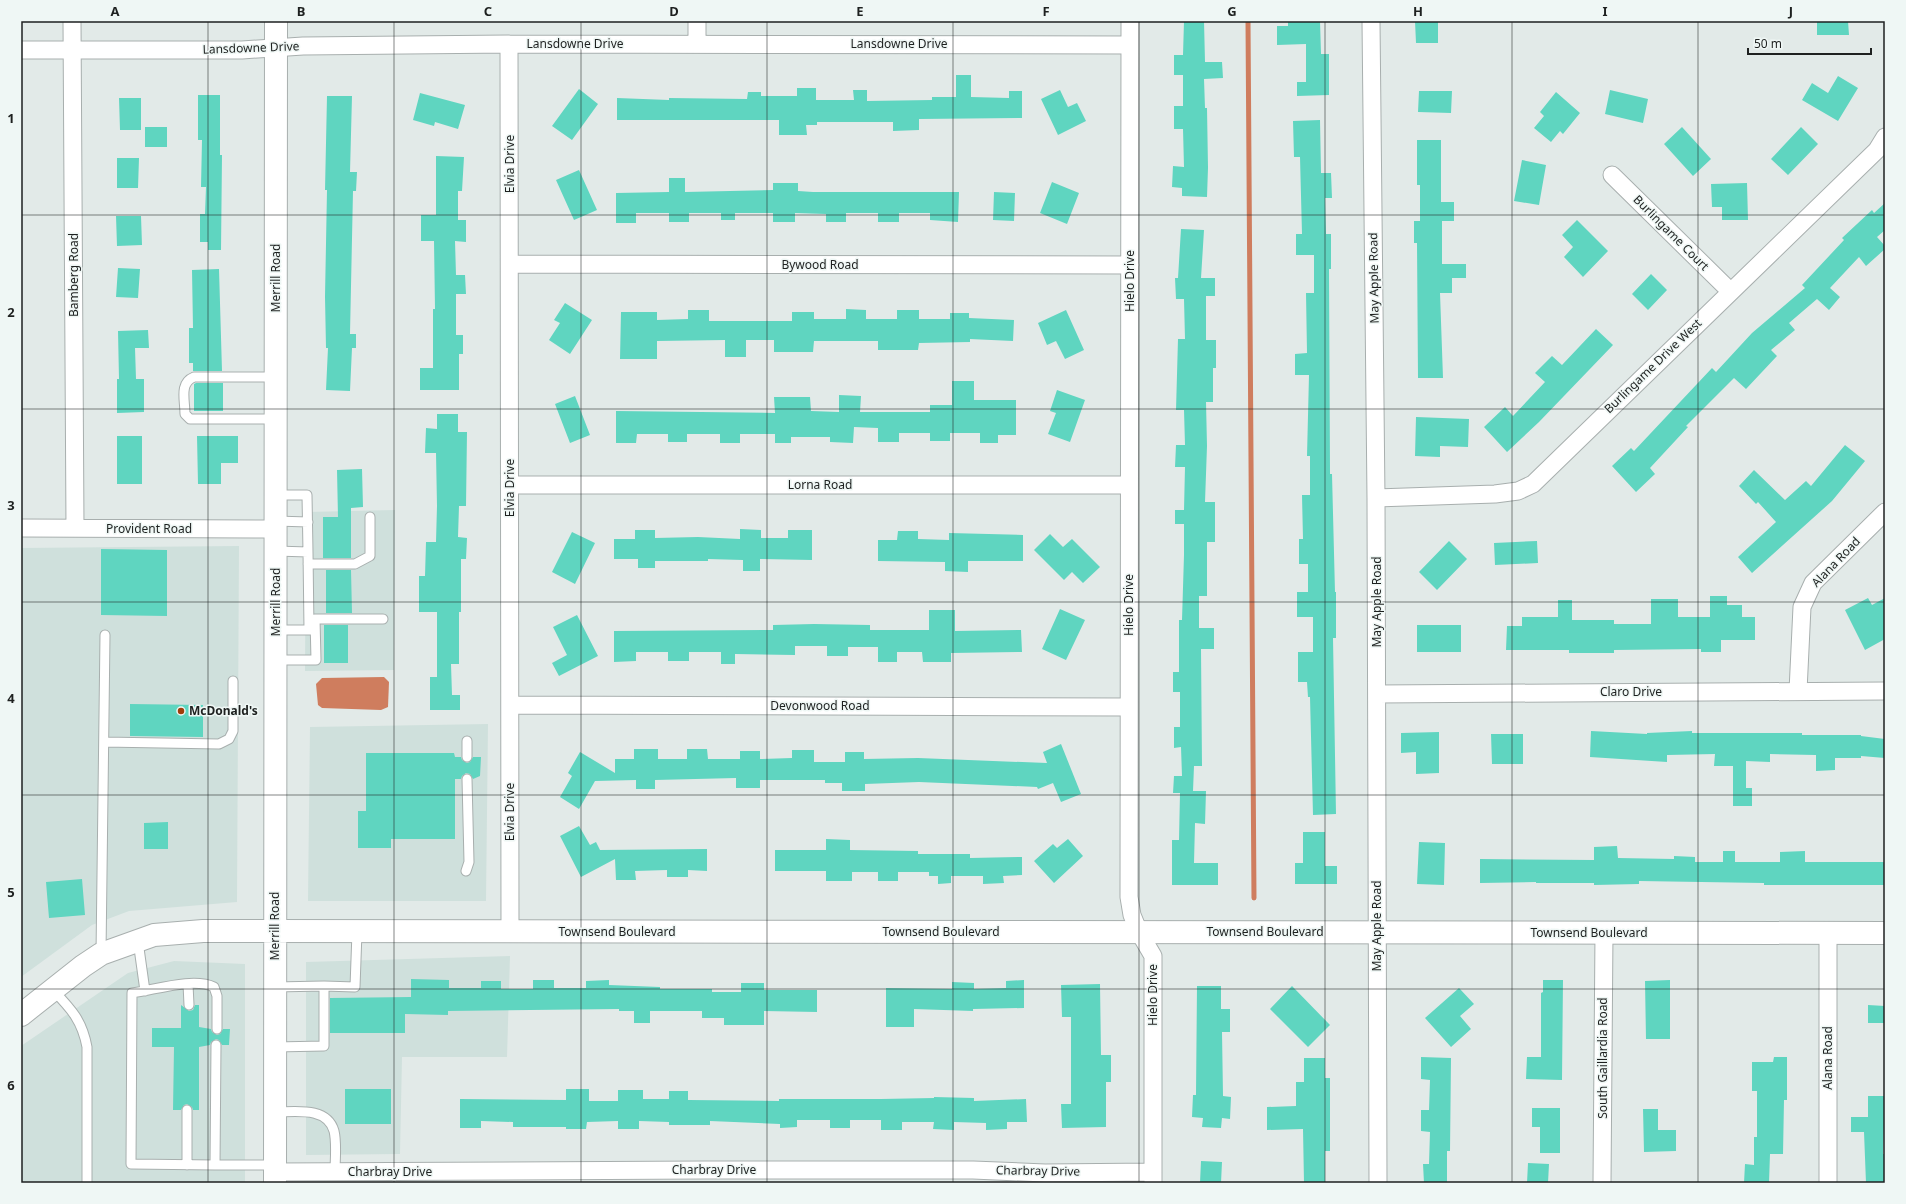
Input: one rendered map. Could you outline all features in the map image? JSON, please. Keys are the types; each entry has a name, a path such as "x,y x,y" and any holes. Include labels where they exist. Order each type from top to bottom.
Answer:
{"street":[{"name":"Bamberg Road","path":"72,21 75,528"},
{"name":"Merrill Road","path":"275,1173 276,21"},
{"path":"697,21 697,44"},
{"name":"Hielo Drive","path":"1130,21 1129,897 1132,915 1139,932 1153,956 1153,1177"},
{"name":"May Apple Road","path":"1371,21 1376,498 1378,1183"},
{"name":"Lansdowne Drive","path":"21,50 234,50 302,46 509,44 1130,45"},
{"name":"Elvia Drive","path":"509,44 511,705 510,932"},
{"name":"Burlingame Drive West","path":"1376,498 1495,494 1518,491 1533,484 1730,291 1877,150 1885,137"},
{"name":"Burlingame Court","path":"1612,175 1730,291"},
{"name":"Bywood Road","path":"510,264 1130,265"},
{"name":"Lorna Road","path":"510,485 1129,485"},
{"name":"Alana Road","path":"1798,691 1802,607 1813,583 1885,512"},
{"name":"Provident Road","path":"21,528 276,525"},
{"name":"Claro Drive","path":"1377,694 1885,691"},
{"name":"Devonwood Road","path":"511,705 1129,707"},
{"name":"Townsend Boulevard","path":"21,1015 52,989 101,954 154,935 203,931 1885,933"},
{"name":"South Gaillardia Road","path":"1602,1183 1604,933"},
{"name":"Alana Road","path":"1828,933 1828,1183"},
{"name":"Charbray Drive","path":"275,1173 697,1170 897,1177 973,1170 1153,1177"}],"lane":[{"path":"276,377 194,377 184,384 185,414 190,419 276,419"},
{"path":"276,494 307,495 308,564 312,630 316,660 276,660"},
{"path":"308,564 355,564 370,556 370,516"},
{"path":"276,525 308,522"},
{"path":"276,551 308,552"},
{"path":"312,630 315,619 383,619"},
{"path":"276,630 312,630"},
{"path":"101,954 105,635"},
{"path":"104,742 219,744 229,739 233,731 233,681"},
{"path":"467,741 467,757"},
{"path":"466,779 469,862 466,871"},
{"path":"275,987 355,987 357,932"},
{"path":"138,940 145,991"},
{"path":"188,984 189,1005"},
{"path":"217,1029 217,996 214,987 208,984 188,984 132,993 131,1164 215,1165 275,1173"},
{"path":"275,1047 324,1046 324,986"},
{"path":"52,989 79,1020 86,1039 87,1183"},
{"path":"215,1165 216,1045"},
{"path":"187,1110 187,1165"},
{"path":"275,1112 318,1113 331,1124 334,1132 335,1172"}],"shaded area":[{"path":"395,510 394,670 305,671 306,512"},
{"path":"239,546 237,902 129,911 92,925 21,977 21,548"},
{"path":"384,677 389,682 388,707 381,710 322,708 318,705 316,684 322,678"},
{"path":"488,724 486,901 308,901 310,727"},
{"path":"510,956 507,1057 402,1057 400,1154 306,1155 306,962"},
{"path":"174,961 245,964 245,1183 21,1183 21,1046 128,973"}],"building":[{"path":"1184,21 1204,21 1205,62 1222,62 1223,78 1204,79 1205,108 1207,108 1207,197 1182,196 1182,188 1172,187 1173,166 1184,167 1183,129 1174,129 1174,106 1183,106 1183,75 1174,75 1174,55 1183,55"},
{"path":"1288,21 1320,21 1321,54 1329,54 1329,95 1297,96 1297,82 1306,82 1306,44 1277,45 1277,26 1288,26"},
{"path":"1415,21 1438,21 1438,43 1416,43"},
{"path":"1817,21 1848,21 1849,35 1817,35"},
{"path":"956,75 971,75 971,97 1009,98 1009,91 1022,91 1022,118 919,119 919,130 893,131 893,122 817,122 817,125 806,125 807,135 779,135 779,120 617,120 617,98 669,100 669,98 747,99 748,92 761,92 761,96 797,96 797,88 816,88 816,100 854,100 853,90 867,90 867,101 932,100 932,97 956,97"},
{"path":"1838,76 1858,88 1838,121 1802,100 1812,83 1828,93"},
{"path":"579,89 598,104 572,140 552,126"},
{"path":"1060,90 1068,107 1077,103 1086,121 1058,135 1041,99"},
{"path":"1610,90 1648,99 1643,123 1605,114"},
{"path":"1419,91 1452,91 1451,113 1418,112"},
{"path":"1556,92 1580,113 1563,134 1560,131 1551,142 1534,128 1544,116 1540,112"},
{"path":"420,93 465,105 458,129 435,122 434,126 413,120"},
{"path":"198,95 220,95 220,155 222,155 221,250 208,250 208,242 200,242 200,214 205,214 206,187 201,187 202,140 198,140"},
{"path":"327,96 352,96 350,172 357,172 356,191 353,191 350,334 356,334 356,348 352,348 350,391 326,390 328,348 326,348 325,297"},
{"path":"119,98 141,98 141,130 120,130"},
{"path":"1320,120 1321,173 1331,173 1332,198 1325,198 1326,234 1331,234 1331,269 1329,269 1330,474 1332,474 1336,592 1336,638 1333,638 1336,814 1313,815 1310,697 1308,697 1307,682 1298,682 1298,652 1313,652 1313,617 1297,617 1297,592 1308,592 1308,564 1299,564 1299,539 1303,539 1302,495 1310,495 1310,456 1307,456 1309,375 1295,375 1295,354 1307,353 1306,293 1314,293 1314,255 1296,255 1296,234 1302,234 1300,157 1294,157 1293,121"},
{"path":"145,127 167,127 167,147 145,147"},
{"path":"1682,127 1711,159 1693,176 1664,144"},
{"path":"1801,127 1818,144 1788,175 1771,159"},
{"path":"1417,140 1441,140 1441,202 1454,202 1454,221 1442,221 1442,264 1466,264 1466,278 1452,278 1452,293 1440,293 1443,378 1418,378 1417,243 1414,243 1414,221 1420,221 1420,185 1417,185"},
{"path":"436,156 464,157 462,191 458,191 458,220 466,220 466,242 455,241 456,275 465,275 466,294 456,294 456,335 463,335 463,354 459,354 459,390 420,390 420,368 433,368 433,309 435,309 434,241 421,241 421,215 436,215"},
{"path":"117,158 139,158 138,188 117,188"},
{"path":"1522,160 1546,165 1539,205 1514,201"},
{"path":"579,170 597,210 574,220 556,180"},
{"path":"669,178 685,178 685,192 773,190 773,183 798,183 798,191 813,192 959,192 958,222 930,220 930,213 899,213 899,222 878,222 878,213 846,213 846,222 826,222 826,214 795,213 795,222 773,222 773,213 735,213 735,220 721,220 721,213 689,213 689,222 669,222 669,213 636,213 636,223 616,223 616,193 669,192"},
{"path":"1052,182 1079,193 1067,224 1040,213"},
{"path":"1747,183 1748,220 1722,220 1722,207 1712,207 1711,184"},
{"path":"994,192 1015,193 1014,221 993,220"},
{"path":"1885,203 1885,230 1877,237 1885,246 1885,249 1866,266 1859,257 1830,288 1840,297 1829,310 1817,299 1789,323 1795,330 1771,350 1777,356 1746,389 1734,378 1686,426 1688,427 1650,468 1655,474 1636,492 1612,466 1631,448 1634,451 1712,368 1716,372 1752,333 1805,288 1802,285 1844,240 1842,238 1872,210 1874,213"},
{"path":"116,216 141,216 142,245 117,246"},
{"path":"1577,220 1608,251 1583,277 1564,257 1573,247 1562,235"},
{"path":"1181,229 1204,230 1201,278 1215,278 1215,296 1206,296 1206,340 1216,340 1216,368 1213,368 1213,402 1206,402 1207,446 1205,502 1215,502 1215,542 1207,542 1207,596 1199,596 1199,628 1214,628 1214,649 1201,649 1202,766 1194,766 1193,791 1206,791 1205,824 1195,823 1194,863 1218,863 1218,885 1172,885 1172,840 1179,840 1180,793 1173,793 1174,776 1182,776 1181,747 1174,748 1174,727 1180,727 1180,692 1173,692 1173,672 1179,672 1179,620 1182,620 1184,555 1184,524 1175,524 1175,510 1184,510 1185,467 1175,467 1176,445 1185,445 1184,410 1176,410 1178,339 1185,339 1184,299 1176,299 1175,278 1178,278"},
{"path":"118,268 140,269 138,298 116,297"},
{"path":"219,269 222,371 193,371 193,363 189,363 189,328 193,328 192,270"},
{"path":"1651,274 1667,290 1648,310 1632,294"},
{"path":"565,303 592,320 570,354 549,340 560,323 554,320"},
{"path":"846,309 866,310 866,319 897,319 897,310 919,310 919,319 950,319 950,313 969,313 969,318 1014,320 1013,341 970,339 970,342 919,343 918,350 878,350 878,341 814,341 813,352 774,352 774,340 746,340 746,357 725,357 725,340 657,341 657,359 620,359 621,312 657,312 657,320 688,319 688,310 709,310 709,321 792,321 792,312 814,312 814,319 846,319"},
{"path":"1066,310 1084,350 1065,359 1056,341 1047,345 1038,323"},
{"path":"1596,329 1613,345 1539,422 1507,452 1484,427 1505,407 1513,416 1545,382 1535,373 1552,356 1562,365"},
{"path":"148,330 149,348 135,348 136,379 144,379 144,412 117,413 117,379 119,379 118,331"},
{"path":"952,381 974,381 974,400 1016,400 1016,435 998,435 998,443 980,443 980,433 950,433 950,441 930,441 930,433 899,433 899,442 878,442 878,428 854,427 853,443 830,442 830,437 791,437 791,443 775,443 775,434 740,434 740,443 720,443 720,434 687,434 687,442 668,442 668,434 637,434 636,443 616,443 616,411 775,413 774,397 810,397 811,411 839,412 839,395 861,396 860,412 930,412 930,405 952,405"},
{"path":"223,383 223,411 194,411 194,384"},
{"path":"1057,390 1085,400 1070,442 1048,434 1056,413 1050,411"},
{"path":"575,396 590,435 570,443 555,404"},
{"path":"437,414 458,414 458,432 467,432 466,506 459,506 458,537 467,538 466,559 461,559 459,664 451,664 452,695 460,695 460,710 430,710 430,677 437,677 437,612 419,612 419,576 425,576 426,542 436,542 436,453 425,453 426,428 437,429"},
{"path":"1416,417 1469,419 1468,447 1440,446 1440,457 1415,456"},
{"path":"117,436 142,436 142,484 117,484"},
{"path":"197,436 238,436 238,463 221,463 221,484 198,484"},
{"path":"1845,445 1865,461 1832,501 1752,573 1738,557 1776,522 1758,502 1756,504 1739,486 1754,470 1785,500 1806,481 1811,486"},
{"path":"362,469 363,507 351,508 351,558 323,558 323,517 338,517 337,470"},
{"path":"740,529 761,530 761,538 788,538 788,530 812,530 812,560 760,559 760,571 743,571 743,560 708,559 708,561 655,561 655,568 638,568 638,559 614,559 614,539 635,539 635,530 655,530 655,538 698,537 740,539"},
{"path":"898,531 918,531 918,539 949,540 949,533 1023,535 1023,561 968,561 968,572 945,571 945,562 878,561 878,540 897,540"},
{"path":"572,532 595,543 575,584 552,572"},
{"path":"1050,534 1063,547 1072,539 1100,567 1083,583 1072,572 1064,580 1034,550"},
{"path":"1449,541 1467,559 1437,590 1419,572"},
{"path":"1537,541 1538,563 1495,565 1494,543"},
{"path":"101,549 167,550 167,616 101,615"},
{"path":"326,570 351,570 352,613 326,613"},
{"path":"1710,596 1727,596 1727,605 1742,605 1742,617 1755,617 1755,640 1721,640 1721,652 1701,652 1701,649 1614,650 1614,653 1569,653 1569,650 1506,650 1507,626 1522,626 1522,617 1558,617 1558,600 1572,600 1572,620 1614,620 1614,624 1651,624 1651,599 1678,599 1678,617 1710,617"},
{"path":"1868,598 1872,605 1885,598 1885,639 1865,650 1845,610"},
{"path":"1060,609 1085,620 1066,660 1042,649"},
{"path":"929,610 955,610 955,631 1021,630 1022,652 951,653 951,662 923,662 922,652 897,652 897,662 878,662 878,647 848,647 848,656 827,656 827,646 795,646 795,655 735,654 735,664 721,664 721,652 689,652 689,661 668,661 668,652 636,652 636,661 614,662 614,631 773,630 773,625 814,624 870,625 870,630 929,630"},
{"path":"577,615 598,656 559,676 552,663 567,655 553,627"},
{"path":"324,625 348,625 348,663 324,663"},
{"path":"1417,625 1461,625 1461,652 1417,652"},
{"path":"130,704 203,705 203,737 130,736"},
{"path":"1591,731 1647,734 1692,731 1692,733 1802,733 1802,735 1861,735 1885,739 1885,758 1861,756 1861,758 1835,758 1835,770 1816,771 1816,755 1770,754 1770,762 1746,761 1746,788 1752,788 1752,806 1733,806 1733,766 1714,766 1715,754 1667,755 1667,762 1590,757"},
{"path":"1439,732 1439,773 1416,774 1416,752 1401,753 1401,733"},
{"path":"1491,734 1523,734 1523,764 1492,764"},
{"path":"1061,744 1081,794 1061,802 1053,783 1038,789 1037,787 919,782 865,784 865,791 842,791 842,783 825,783 825,780 760,780 760,788 736,788 736,778 655,780 655,789 636,789 636,780 595,781 579,809 560,797 572,776 568,773 580,752 615,773 615,759 634,759 634,749 658,749 658,759 687,759 687,749 707,749 708,759 740,759 740,751 760,751 760,759 792,758 792,750 814,750 814,762 845,762 845,752 864,752 864,759 918,758 1047,763 1043,752"},
{"path":"366,753 454,753 455,757 461,757 462,760 467,763 470,762 473,757 481,757 480,776 473,779 470,774 466,773 461,779 455,779 455,839 391,839 391,848 358,848 358,811 366,811"},
{"path":"168,822 168,849 144,849 144,823"},
{"path":"579,826 590,845 596,842 600,850 707,849 707,871 688,870 688,877 667,877 667,870 635,871 636,880 616,880 615,859 581,877 560,836"},
{"path":"1303,832 1325,832 1325,866 1337,866 1337,884 1295,884 1295,863 1303,863"},
{"path":"826,839 850,840 850,850 918,851 918,854 970,854 970,858 1022,857 1022,875 1003,876 1004,883 983,884 983,876 951,876 951,883 938,884 938,876 929,876 929,872 898,872 898,881 878,881 878,872 852,872 852,881 826,881 826,871 775,871 775,850 826,850"},
{"path":"1068,839 1083,856 1054,883 1034,861 1053,844 1057,848"},
{"path":"1419,842 1445,843 1444,885 1417,884"},
{"path":"1617,846 1618,858 1674,859 1674,856 1695,857 1695,862 1723,862 1723,851 1735,851 1735,862 1780,862 1780,852 1805,851 1805,862 1885,862 1885,885 1764,885 1764,883 1639,881 1639,884 1594,885 1594,883 1480,883 1480,859 1594,860 1594,847"},
{"path":"82,879 85,915 49,918 46,882"},
{"path":"411,979 449,980 449,988 481,988 481,981 501,981 501,989 533,989 533,980 554,980 554,988 586,988 586,981 609,980 609,985 660,987 660,989 712,989 712,992 741,992 741,983 764,983 764,990 817,990 817,1012 764,1011 764,1025 724,1025 724,1018 702,1018 702,1011 650,1011 650,1023 634,1023 634,1011 619,1011 619,1009 448,1011 448,1015 405,1014 405,1033 330,1033 330,998 411,997"},
{"path":"1024,980 1024,1008 973,1009 973,1011 914,1009 914,1027 886,1027 886,988 952,989 952,982 974,983 974,989 1006,988 1006,981"},
{"path":"1543,980 1563,980 1562,1080 1526,1079 1527,1057 1541,1057 1541,993 1543,992"},
{"path":"1670,980 1670,1039 1646,1039 1645,981"},
{"path":"1100,984 1101,1055 1111,1055 1111,1082 1106,1082 1106,1127 1062,1128 1061,1104 1071,1104 1071,1017 1062,1017 1061,985"},
{"path":"1197,986 1221,986 1221,1009 1230,1009 1230,1032 1222,1032 1223,1096 1231,1097 1230,1119 1222,1118 1221,1128 1202,1127 1203,1118 1192,1117 1193,1095 1196,1095"},
{"path":"1292,986 1330,1025 1308,1047 1270,1009"},
{"path":"1459,988 1474,1004 1460,1016 1471,1029 1451,1047 1425,1018"},
{"path":"181,1005 189,1011 193,1010 195,1005 199,1005 199,1027 211,1029 212,1032 217,1035 220,1034 223,1029 230,1029 229,1045 222,1045 219,1040 216,1039 211,1042 210,1045 199,1047 199,1110 193,1110 192,1107 187,1104 184,1105 181,1110 173,1110 174,1047 152,1047 152,1028 181,1028"},
{"path":"1868,1005 1885,1006 1885,1023 1868,1023"},
{"path":"1421,1057 1451,1058 1450,1151 1447,1151 1447,1183 1424,1183 1423,1164 1429,1164 1430,1132 1421,1131 1421,1110 1429,1110 1430,1080 1421,1079"},
{"path":"1774,1057 1787,1057 1787,1100 1784,1100 1783,1154 1770,1154 1769,1183 1744,1183 1745,1164 1754,1165 1754,1137 1757,1137 1757,1091 1752,1091 1752,1062 1773,1062"},
{"path":"1304,1058 1325,1058 1325,1078 1330,1078 1330,1151 1325,1151 1325,1183 1304,1183 1303,1129 1267,1130 1267,1107 1296,1106 1296,1082 1304,1082"},
{"path":"345,1089 391,1089 391,1124 345,1124"},
{"path":"566,1089 589,1089 589,1101 618,1101 618,1090 643,1090 643,1099 669,1099 669,1091 688,1091 688,1100 779,1101 779,1099 881,1099 934,1097 974,1098 974,1101 1026,1099 1027,1122 1007,1122 1007,1129 986,1130 986,1123 954,1122 954,1130 933,1129 934,1122 902,1122 902,1130 881,1130 881,1120 850,1120 850,1128 830,1128 830,1120 797,1120 797,1127 780,1128 780,1124 710,1121 710,1125 669,1125 669,1122 639,1121 639,1129 618,1129 618,1121 587,1122 586,1129 566,1129 566,1127 513,1127 513,1122 481,1121 481,1128 460,1128 460,1099 566,1100"},
{"path":"1868,1096 1885,1096 1883,1154 1885,1154 1885,1183 1866,1183 1864,1132 1851,1132 1851,1117 1868,1117"},
{"path":"1532,1108 1560,1108 1560,1153 1540,1153 1540,1127 1532,1127"},
{"path":"1643,1109 1658,1109 1658,1130 1676,1130 1676,1151 1644,1152"},
{"path":"1201,1161 1222,1162 1221,1183 1200,1183"},
{"path":"1528,1163 1549,1164 1548,1183 1527,1183"}],"waterway":[{"path":"1248,21 1254,898"}],"place":[{"name":"McDonald's","path":"181,711"}]}
